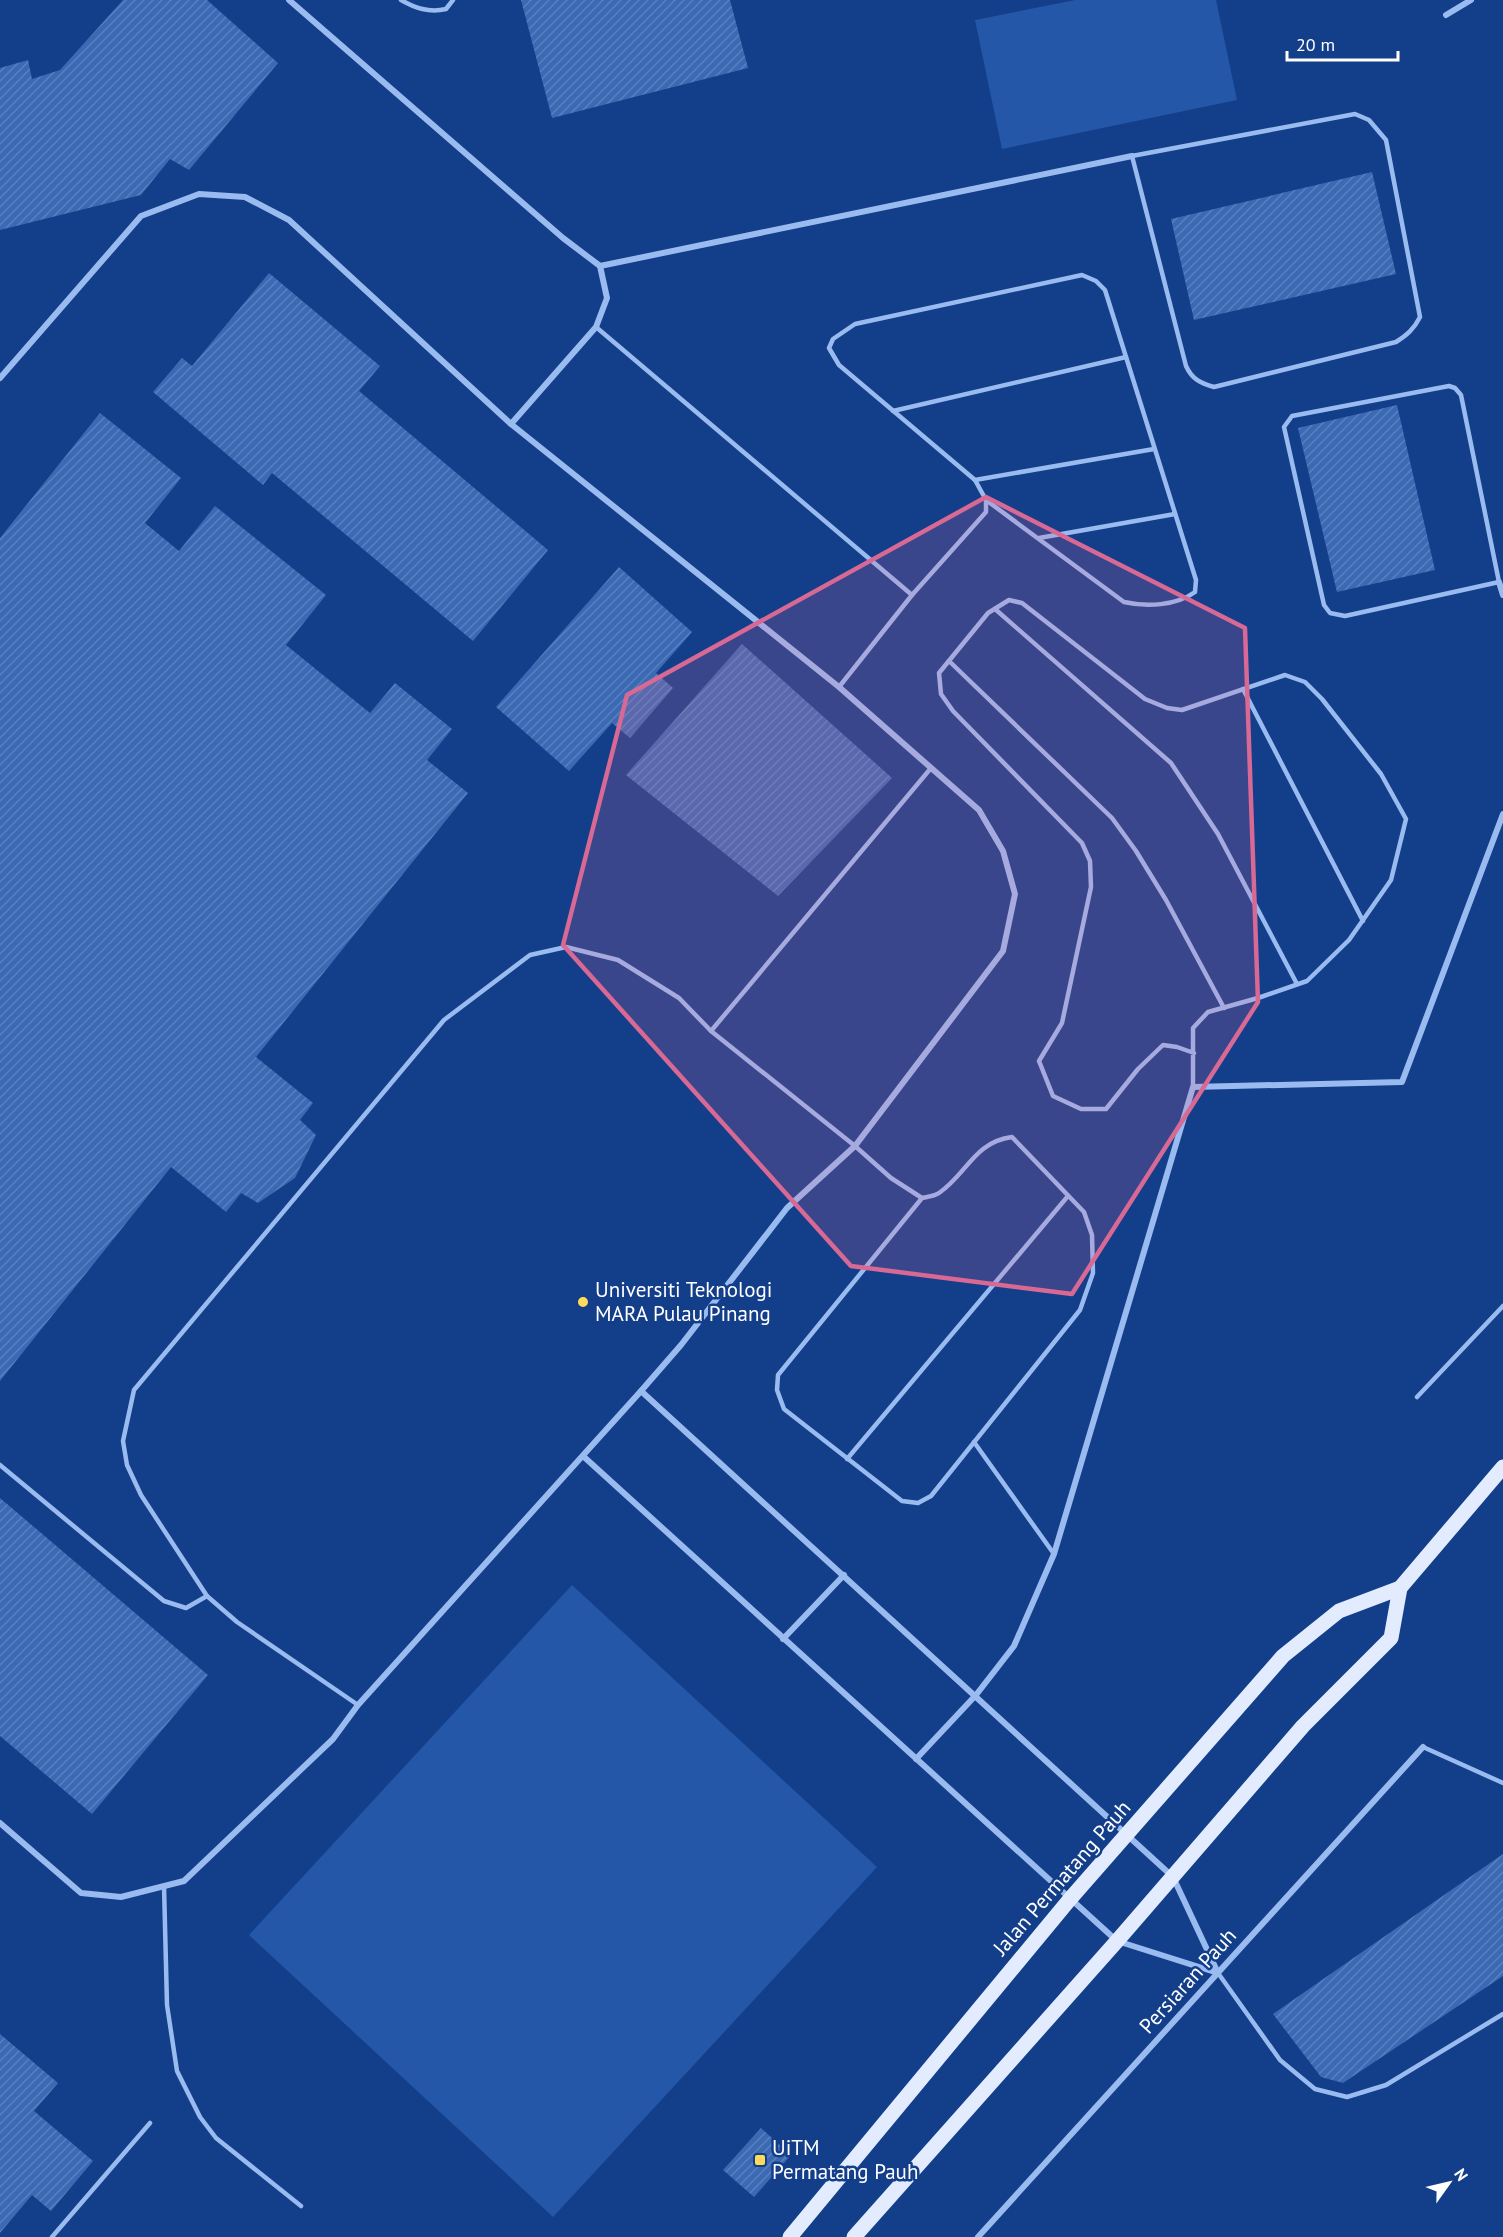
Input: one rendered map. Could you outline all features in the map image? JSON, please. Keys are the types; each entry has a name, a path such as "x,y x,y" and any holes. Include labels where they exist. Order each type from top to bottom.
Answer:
{"main road":[{"name":"Jalan Permatang Pauh","path":"790,2237 1070,1899 1283,1656 1339,1611 1400,1588 1503,1467"},
{"path":"854,2237 1304,1726 1391,1638 1400,1588"}],"street":[{"path":"289,0 563,238 600,266 607,298 597,327 511,424"},
{"path":"1446,15 1471,0"},
{"path":"600,266 1132,156"},
{"path":"0,378 141,216 199,194 245,196 289,220 511,424 839,687 979,810 1003,851 1015,894 1004,951 855,1146 787,1208 681,1345 358,1705 333,1739 184,1881 121,1897 81,1893 0,1823"},
{"path":"1499,582 1503,595"},
{"path":"916,1759 976,1695 1014,1646 1054,1554 1193,1087 1402,1082 1503,814"},
{"path":"641,1391 1173,1877 1218,1973"},
{"path":"583,1456 1117,1941 1218,1973"},
{"path":"783,1639 844,1575"},
{"name":"Persiaran Pauh","path":"978,2237 1423,1747"}],"lane":[{"path":"401,0 430,12 446,9 453,0"},
{"path":"1355,114 1369,120 1386,140 1420,317 1415,326 1396,342 1214,387 1200,383 1190,375 1186,366 1132,156 1355,114"},
{"path":"1082,275 1096,281 1105,290 1196,580 1194,592 1184,600 1140,606 1124,602 986,500 975,480 893,411 838,365 830,348 833,339 855,324 1082,275"},
{"path":"597,327 912,595"},
{"path":"893,411 1126,357"},
{"path":"1449,386 1455,388 1461,395 1499,582 1345,616 1330,613 1324,605 1316,572 1284,427 1286,421 1292,416 1449,386"},
{"path":"975,480 1154,448"},
{"path":"839,687 912,595 986,512 986,500"},
{"path":"1039,538 1175,514"},
{"path":"1193,1087 1194,1053 1193,1028 1208,1012 1307,981 1349,940 1391,880 1406,819 1381,774 1322,699 1305,682 1285,675 1182,710 1167,708 1145,699 1022,603 1009,600 988,613 939,673 941,693 953,711 1082,843 1090,861 1091,887 1062,1023 1039,1062 1053,1096 1082,1109 1106,1109 1138,1069 1163,1046 1177,1047 1194,1053"},
{"path":"995,609 1171,763 1218,834 1297,984"},
{"path":"949,661 1112,818 1136,851 1166,900 1224,1008"},
{"path":"1243,689 1363,921"},
{"path":"711,1031 931,768"},
{"path":"358,1705 237,1622 207,1596 141,1495 127,1465 123,1441 134,1390 444,1020 530,954 566,947 618,960 679,998 711,1031 855,1146 891,1178 922,1198"},
{"path":"1012,1137 1084,1212 1092,1235 1093,1273 1080,1310 931,1496 918,1503 902,1501 784,1409 777,1389 778,1375 922,1198 938,1194 997,1139 1012,1137"},
{"path":"848,1459 1068,1196"},
{"path":"1416,1397 1503,1306"},
{"path":"974,1442 1054,1554"},
{"path":"0,1465 164,1601 186,1608 207,1596"},
{"path":"1423,1747 1503,1783"},
{"path":"164,1886 167,2005 177,2071 200,2117 216,2138 301,2206"},
{"path":"1218,1973 1280,2060 1315,2089 1347,2097 1386,2085 1503,2014"},
{"path":"52,2237 150,2123"}],"highlighted area":[{"path":"986,497 1245,628 1258,1002 1072,1294 851,1266 563,945 627,695"}],"shaded area":[{"path":"1075,0 1216,0 1237,100 1002,149 975,20"},
{"path":"572,1585 877,1867 553,2217 249,1935"}],"building":[{"path":"123,0 207,0 278,63 189,170 170,159 141,195 0,230 0,68 28,60 32,79 60,70"},
{"path":"521,0 730,0 748,68 552,118"},
{"path":"1372,172 1396,274 1194,320 1171,219"},
{"path":"269,273 380,366 359,391 548,550 473,641 272,473 263,485 153,392 182,358 192,366"},
{"path":"1397,405 1435,570 1337,592 1298,428"},
{"path":"100,413 181,478 145,523 179,551 215,506 326,595 286,645 370,713 395,683 452,729 427,760 468,793 256,1057 313,1103 300,1120 316,1135 295,1178 258,1203 241,1193 226,1212 171,1167 0,1381 0,538"},
{"path":"619,567 692,632 656,673 673,688 630,738 612,723 569,771 496,707"},
{"path":"742,644 892,778 778,896 626,775"},
{"path":"0,1498 208,1675 92,1814 0,1736"},
{"path":"1503,1854 1503,1976 1343,2083 1321,2077 1273,2014"},
{"path":"0,2034 58,2083 34,2111 93,2161 51,2211 32,2195 0,2233"},
{"path":"761,2128 791,2155 754,2197 723,2170"}],"place":[{"name":"Universiti Teknologi MARA Pulau Pinang","path":"583,1302"},
{"name":"UiTM Permatang Pauh","path":"760,2160"}]}
